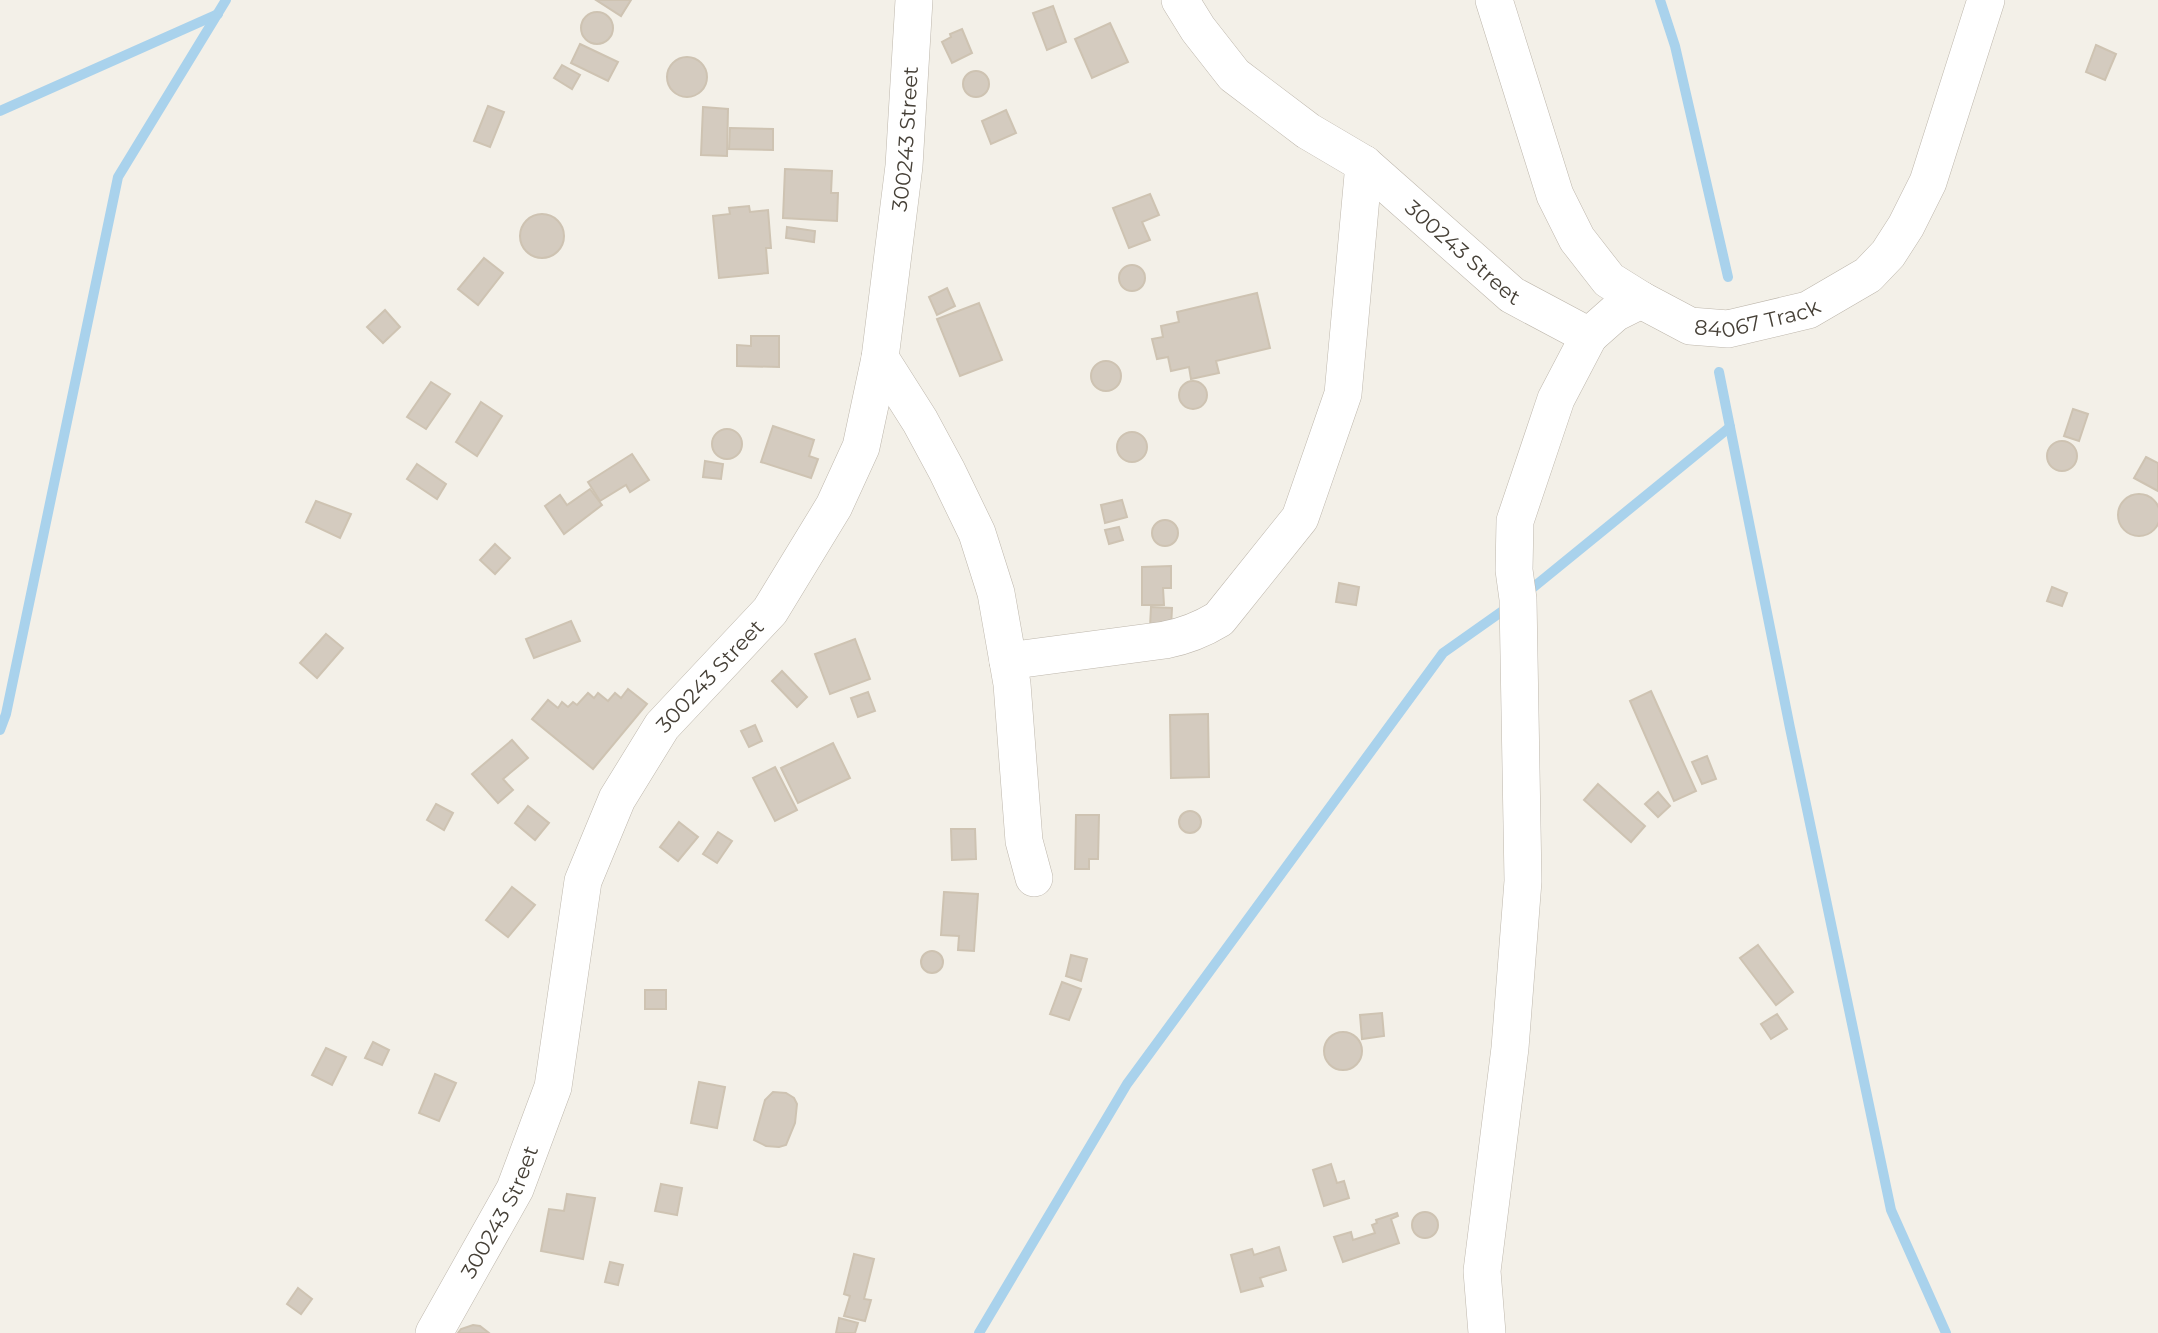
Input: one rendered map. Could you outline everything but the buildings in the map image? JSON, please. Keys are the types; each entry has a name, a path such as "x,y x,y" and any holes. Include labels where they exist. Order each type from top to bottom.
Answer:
{"street":[{"name":"300243 Street","path":"433,1333 515,1189 553,1087 583,881 617,799 662,726 770,611 834,506 861,447 880,358 904,166 914,0"},
{"name":"300243 Street","path":"1180,0 1198,29 1234,75 1308,131 1364,164 1512,295 1589,336"},
{"name":"84067 Track","path":"1494,0 1560,206 1577,239 1609,280 1641,300 1690,326 1728,329 1808,310 1868,275 1888,254 1906,226 1928,182 1986,0"},
{"path":"1008,661 1166,640 1187,636 1203,629 1219,619 1300,518 1343,394 1364,164"},
{"path":"1487,1333 1482,1270 1510,1048 1523,881 1515,521 1556,399 1589,336 1615,313 1641,300"},
{"path":"880,358 920,421 977,533 996,593 1012,684 1024,841 1034,878"}],"waterway":[{"path":"0,730 6,714 118,177 226,0"},
{"path":"1660,0 1675,46 1728,277"},
{"path":"0,111 218,14"},
{"path":"1719,372 1891,1210 1946,1333"},
{"path":"1524,595 1730,427"},
{"path":"979,1333 1127,1084 1443,653 1511,605"}]}
